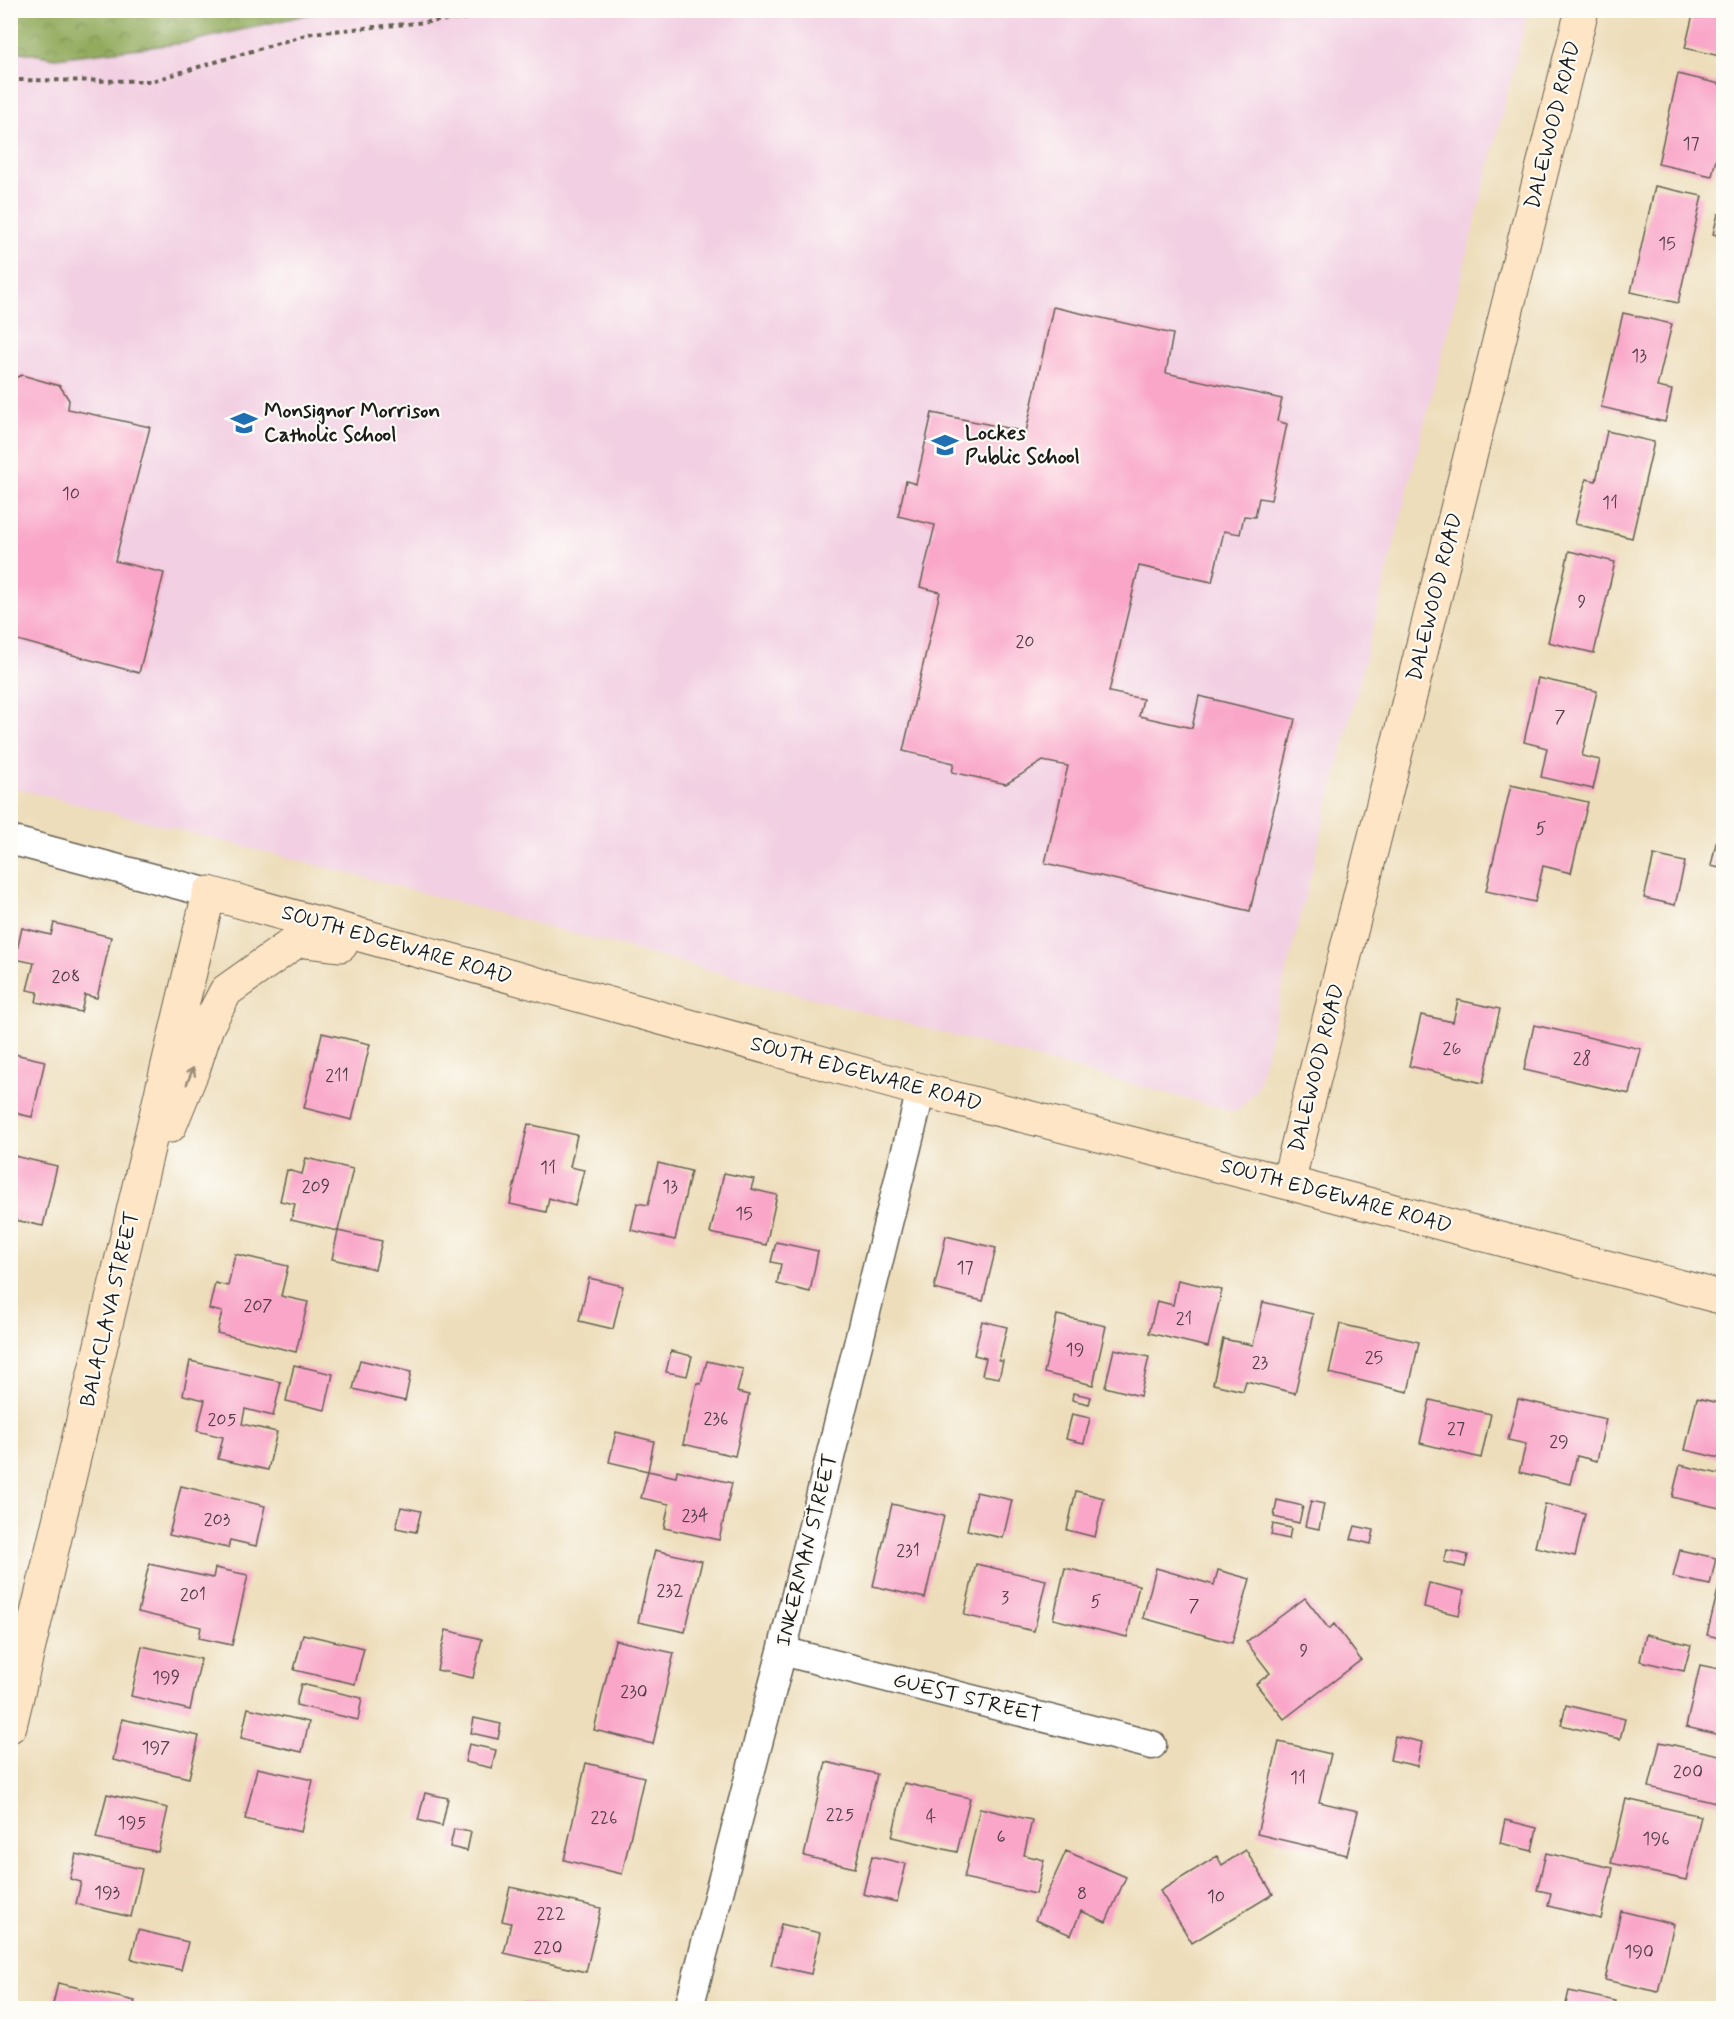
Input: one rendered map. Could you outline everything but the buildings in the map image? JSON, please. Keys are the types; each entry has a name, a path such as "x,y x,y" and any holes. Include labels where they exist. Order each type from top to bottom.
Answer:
{"street":[{"name":"DALEWOOD ROAD","path":"1288,1183 1582,10"},
{"name":"SOUTH EDGEWARE ROAD","path":"10,840 209,892 921,1090 1288,1183 1724,1298"},
{"name":"BALACLAVA STREET","path":"10,1726 209,892"},
{"path":"129,1228 194,1067 207,1027 226,991 298,940 442,958"},
{"name":"INKERMAN STREET","path":"688,2008 782,1651 921,1090"},
{"name":"GUEST STREET","path":"782,1651 1152,1745"}],"path":[{"path":"10,80 152,81 312,33 469,18 483,10"}],"shaded area":[{"name":"Lockes Public School","path":"323,10 1528,11 1257,1089 1236,1112 371,879 11,787 10,50 55,58 184,43"}],"green space":[{"path":"10,11 323,11 184,43 55,58 11,50"}],"place":[{"name":"Monsignor Morrison Catholic School","path":"244,423"},
{"name":"Lockes Public School","path":"945,445"}]}
